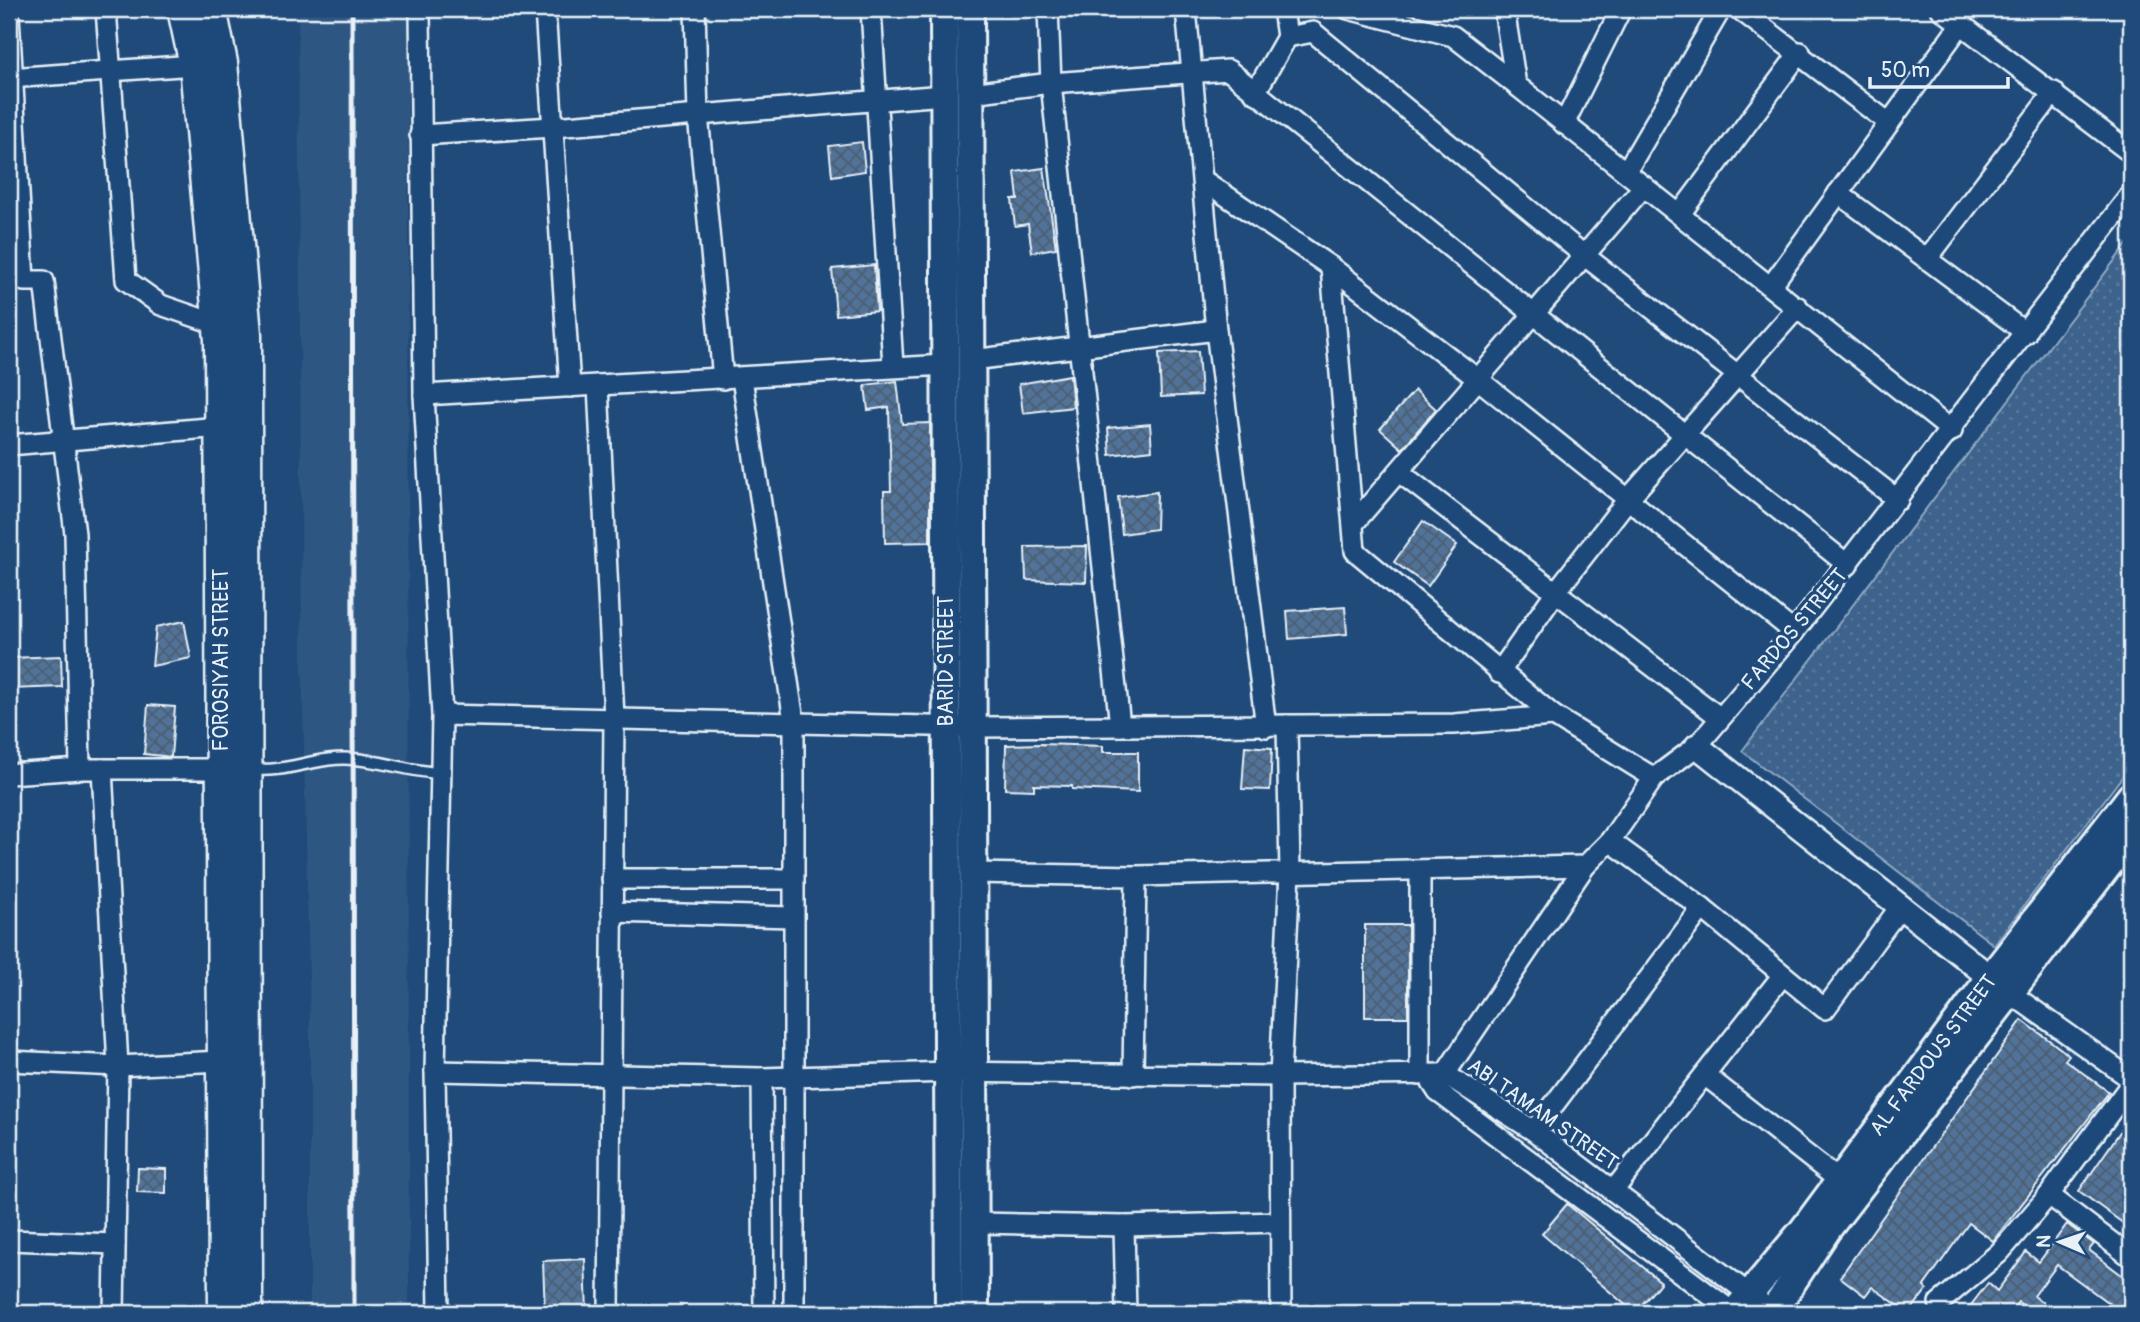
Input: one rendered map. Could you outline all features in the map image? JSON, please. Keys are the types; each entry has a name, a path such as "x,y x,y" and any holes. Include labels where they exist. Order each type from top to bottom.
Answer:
{"main road":[{"name":"FOROSIYAH STREET","path":"183,9 195,65 219,325 220,427 234,769 247,1313"},
{"name":"FOROSIYAH STREET","path":"211,9 222,63 246,334 234,769 222,1061 224,1313"},
{"name":"BARID STREET","path":"944,9 949,1313"},
{"name":"BARID STREET","path":"971,9 975,1313"},
{"name":"AL FARDOUS STREET","path":"1773,1313 1827,1230 2131,796"},
{"name":"AL FARDOUS STREET","path":"1740,1307 2000,986 2131,835"}],"street":[{"path":"106,9 126,280 161,305 219,325"},
{"path":"420,9 424,395 442,715 435,1071 439,1313"},
{"path":"545,9 570,387"},
{"path":"695,9 698,115 732,378 794,721 794,1313"},
{"path":"871,9 893,366"},
{"path":"1048,9 1051,83 1120,726"},
{"path":"1186,9 1216,330 1266,727"},
{"path":"1255,93 1287,37 1283,9"},
{"path":"1348,9 1453,36 1952,431"},
{"path":"1504,9 1516,85"},
{"path":"1564,124 1621,9"},
{"path":"1626,172 1721,9"},
{"path":"1739,9 1800,52 1889,123"},
{"path":"1941,9 2054,92 2131,153"},
{"path":"9,15 10,78 24,281 44,281 75,534 80,769"},
{"path":"1771,286 1961,24"},
{"path":"1287,37 1313,32 1585,256 1898,500"},
{"path":"1680,214 1800,52"},
{"path":"10,78 195,65"},
{"path":"971,93 1051,83 1228,70 1848,565"},
{"path":"1927,259 2054,92"},
{"path":"420,135 553,127 944,95"},
{"path":"1203,180 1331,267 1479,380 1794,632"},
{"path":"1354,523 1644,186"},
{"path":"1838,193 2026,333"},
{"name":"FARDOS STREET","path":"1432,1079 1585,866 1610,841 1654,778 1697,746 1794,632 1952,431 2131,194"},
{"path":"1331,267 1355,551 1553,716 1654,778"},
{"path":"1499,673 1555,593 1628,499 1798,307"},
{"path":"972,360 1216,330"},
{"path":"424,395 945,365"},
{"path":"598,386 614,718 609,1313"},
{"path":"9,445 220,427"},
{"path":"1399,472 1719,717"},
{"path":"442,715 947,724 973,727 1454,724 1553,716"},
{"path":"1281,1313 1280,1076 1290,872 1287,725"},
{"path":"1697,746 2000,986 2131,1081 2049,1195 1999,1253 1939,1303"},
{"path":"9,774 80,769 234,769"},
{"path":"102,769 118,1066 114,1313"},
{"path":"1610,841 1703,908 1825,1009 1900,907"},
{"path":"974,873 1136,876 1585,866"},
{"path":"435,1071 762,1078 948,1072 1432,1079 1420,871"},
{"path":"1133,1074 1136,876"},
{"path":"612,879 793,880"},
{"path":"1534,1131 1703,908"},
{"path":"612,912 793,918"},
{"path":"1613,1191 1782,976"},
{"path":"9,1061 118,1066 222,1061"},
{"path":"1706,1076 1840,1181"},
{"path":"762,1078 764,1313"},
{"name":"ABI TAMAM STREET","path":"1432,1079 1534,1131 1613,1191 1740,1307"},
{"name":"ABI TAMAM STREET","path":"1432,1079 1740,1307 1773,1313"},
{"path":"2049,1195 2131,1257"},
{"path":"975,1223 1124,1226 1280,1222"},
{"path":"1124,1226 1126,1313"},
{"path":"9,1240 115,1244"}],"lane":[{"path":"234,769 273,772 328,759 354,758 416,772 441,773"}],"shaded area":[{"path":"298,9 408,9 409,1313 310,1313 310,1025 302,657"},
{"path":"2131,239 2131,765 1994,945 1742,751"}],"building":[{"path":"862,142 865,171 832,176 829,146"},
{"path":"1044,168 1056,248 1032,252 1028,224 1015,226 1012,199 1018,199 1015,172"},
{"path":"874,265 877,311 836,315 832,269"},
{"path":"1198,351 1201,395 1161,397 1159,353"},
{"path":"1070,375 1073,407 1023,413 1019,384"},
{"path":"897,381 902,424 930,423 930,542 885,543 884,491 891,491 889,407 868,410 865,385"},
{"path":"1415,390 1436,409 1402,449 1380,429"},
{"path":"1150,424 1152,450 1110,455 1108,428"},
{"path":"1157,492 1156,529 1122,534 1118,497"},
{"path":"1423,521 1457,545 1428,586 1394,562"},
{"path":"1087,546 1086,582 1026,580 1025,547"},
{"path":"1345,607 1347,634 1289,639 1287,611"},
{"path":"184,621 191,658 152,666 156,627"},
{"path":"61,656 62,687 10,689 9,658"},
{"path":"148,705 175,707 171,757 144,754"},
{"path":"1006,745 1103,746 1103,752 1138,752 1138,792 1034,785 1034,790 1005,789"},
{"path":"1245,746 1272,748 1270,790 1242,789"},
{"path":"1365,925 1408,925 1408,1017 1365,1017"},
{"path":"2022,1020 2069,1055 2065,1060 2109,1092 1993,1241 1969,1223 1924,1286 1927,1289 1909,1313 1872,1287 1865,1296 1840,1277"},
{"path":"2131,1116 2131,1229 2079,1191"},
{"path":"138,1168 166,1169 166,1193 137,1192"},
{"path":"1567,1204 1661,1282 1635,1313 1542,1234"},
{"path":"2067,1224 2094,1244 2089,1250 2131,1282 2131,1313 2122,1313 2057,1265 2034,1296 2057,1313 2033,1313 2018,1302 2010,1313 1965,1313 1988,1283 1997,1291 2026,1252 2039,1262"},
{"path":"585,1259 587,1313 545,1313 543,1261"}],"railway":[{"path":"352,9 354,1313"}]}
